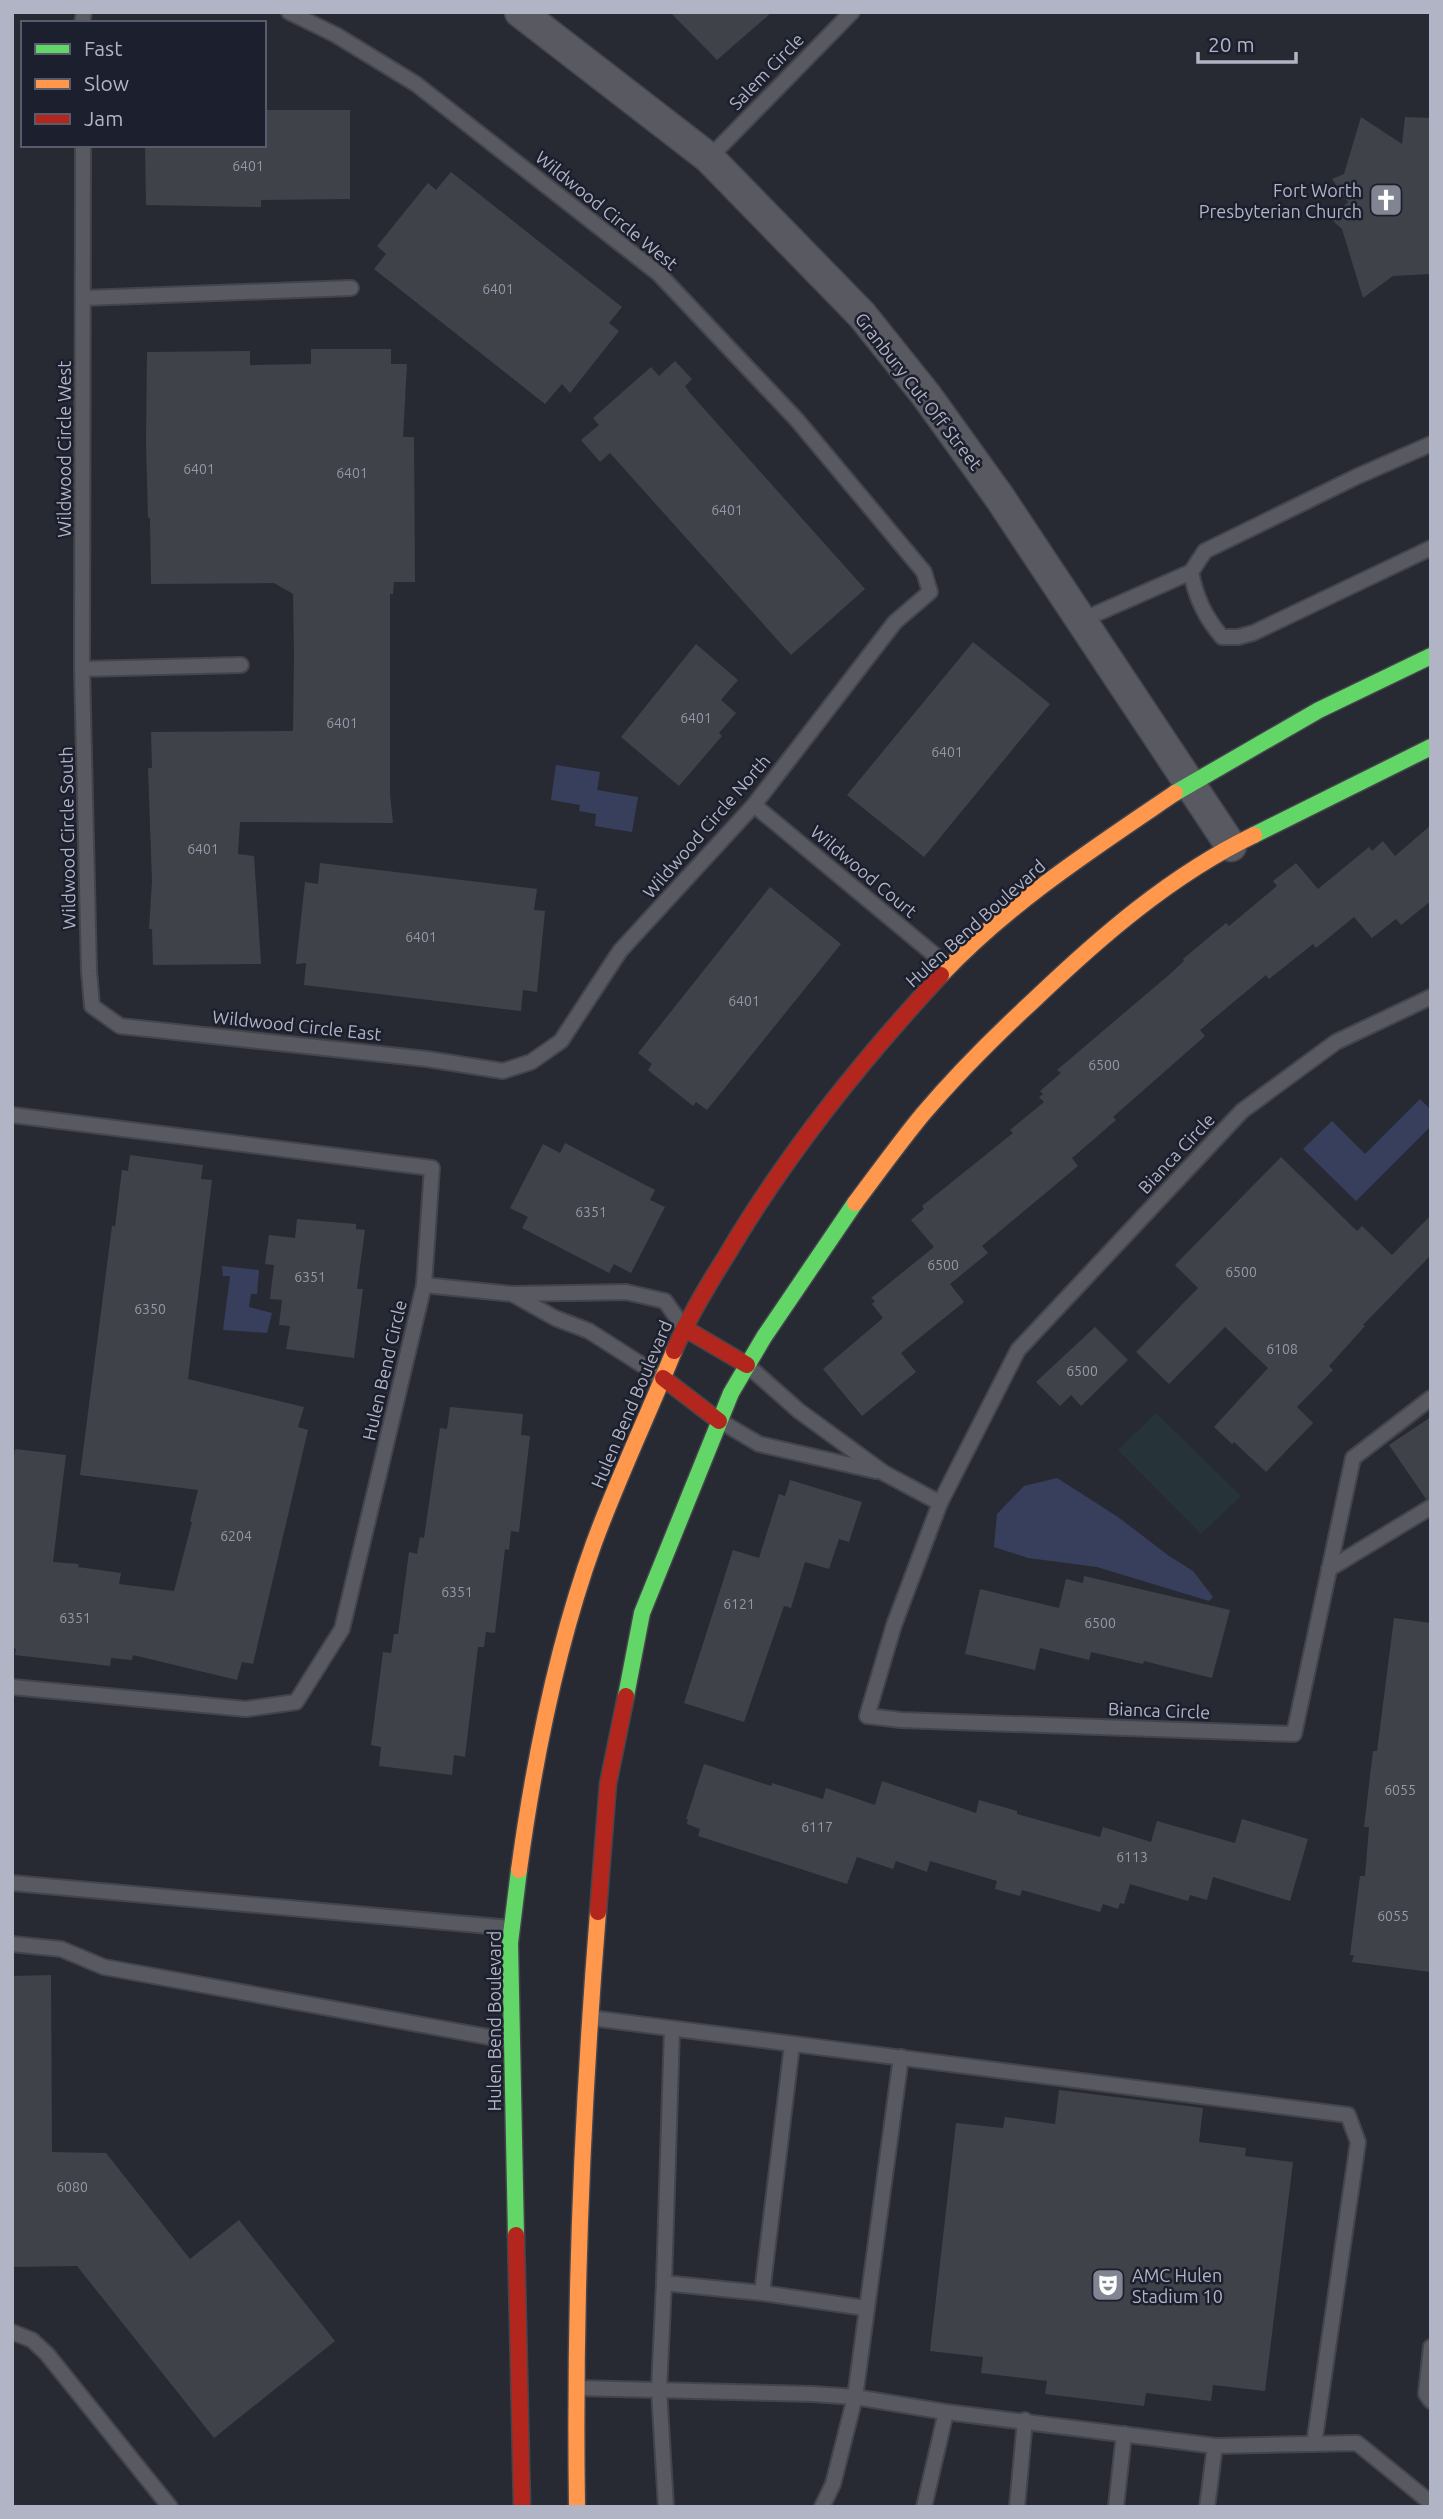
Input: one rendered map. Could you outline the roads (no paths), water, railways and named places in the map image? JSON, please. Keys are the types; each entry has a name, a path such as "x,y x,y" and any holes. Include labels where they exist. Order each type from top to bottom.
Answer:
{"street":[{"name":"Granbury Cut Off Street","path":"520,12 709,158 862,315 926,394 993,487 1231,846"},
{"name":"Hulen Bend Boulevard","path":"522,2507 510,1943 527,1812 557,1661 594,1543 684,1328 752,1211 799,1145 871,1055 949,967 1010,912 1074,861 1189,783 1319,710 1431,656"},
{"path":"577,2507 575,2388 581,2189 589,2018 608,1784 642,1613 731,1393 838,1225 923,1114 986,1045 1115,927 1168,887 1231,846 1431,747"},
{"path":"684,1328 747,1365"},
{"path":"663,1378 719,1421"}],"lane":[{"name":"Wildwood Circle West","path":"289,12 336,35 416,84 659,274 797,420 924,572 930,592"},
{"name":"Salem Circle","path":"709,158 852,12"},
{"name":"Wildwood Circle West","path":"82,669 83,147"},
{"path":"84,298 351,288"},
{"path":"1082,620 1191,572 1205,551 1358,476 1431,444"},
{"path":"1191,572 1195,593 1208,621 1222,638 1238,637 1253,633 1431,548"},
{"name":"Wildwood Circle North","path":"503,1071 531,1062 561,1041 620,951 754,805 895,622 930,592"},
{"path":"82,669 242,665"},
{"name":"Wildwood Circle South","path":"82,669 92,1006"},
{"name":"Wildwood Court","path":"754,805 949,967"},
{"name":"Bianca Circle","path":"1431,997 1336,1042 1242,1111 1018,1350 940,1503 894,1625 867,1716 901,1720 1294,1734 1353,1458 1431,1398"},
{"name":"Wildwood Circle East","path":"92,1006 120,1026 427,1059 503,1071"},
{"name":"Hulen Bend Circle","path":"12,1115 432,1168 424,1284 342,1629 296,1702 246,1709 12,1686"},
{"path":"424,1284 513,1294 626,1292 665,1301 684,1328"},
{"path":"513,1294 555,1318 589,1331 663,1378"},
{"path":"747,1365 799,1411 884,1474 940,1503"},
{"path":"719,1421 759,1444 884,1474"},
{"path":"1329,1569 1431,1507"},
{"path":"12,1883 512,1928"},
{"path":"12,1944 61,1949 104,1967 513,2042"},
{"path":"589,2018 1348,2115 1358,2142 1314,2444"},
{"path":"666,2507 659,2390 672,2029"},
{"path":"762,2294 792,2045"},
{"path":"822,2507 832,2484 855,2397 901,2057"},
{"path":"664,2283 865,2308"},
{"path":"12,2332 32,2340 47,2354 170,2507"},
{"path":"1431,2347 1426,2394 1431,2401"},
{"path":"575,2388 855,2397 946,2412 1216,2446 1357,2443 1431,2503"},
{"path":"924,2507 946,2412"},
{"path":"1017,2507 1025,2420"},
{"path":"1116,2507 1124,2434"},
{"path":"1207,2507 1216,2446"}],"water":[{"path":"556,765 600,772 597,790 638,797 632,832 595,826 596,814 579,811 580,805 551,800"},
{"path":"1420,1099 1431,1110 1431,1126 1356,1201 1303,1149 1332,1121 1365,1154"},
{"path":"222,1266 259,1270 257,1294 251,1294 249,1307 272,1313 267,1333 223,1330 230,1276 223,1276"},
{"path":"1057,1478 1118,1517 1193,1571 1213,1597 1209,1601 1097,1567 1028,1558 994,1547 997,1514 1024,1486"}],"place":[{"name":"Fort Worth Presbyterian Church","path":"1386,200"},
{"name":"AMC Hulen Stadium 10","path":"1108,2285"}]}
